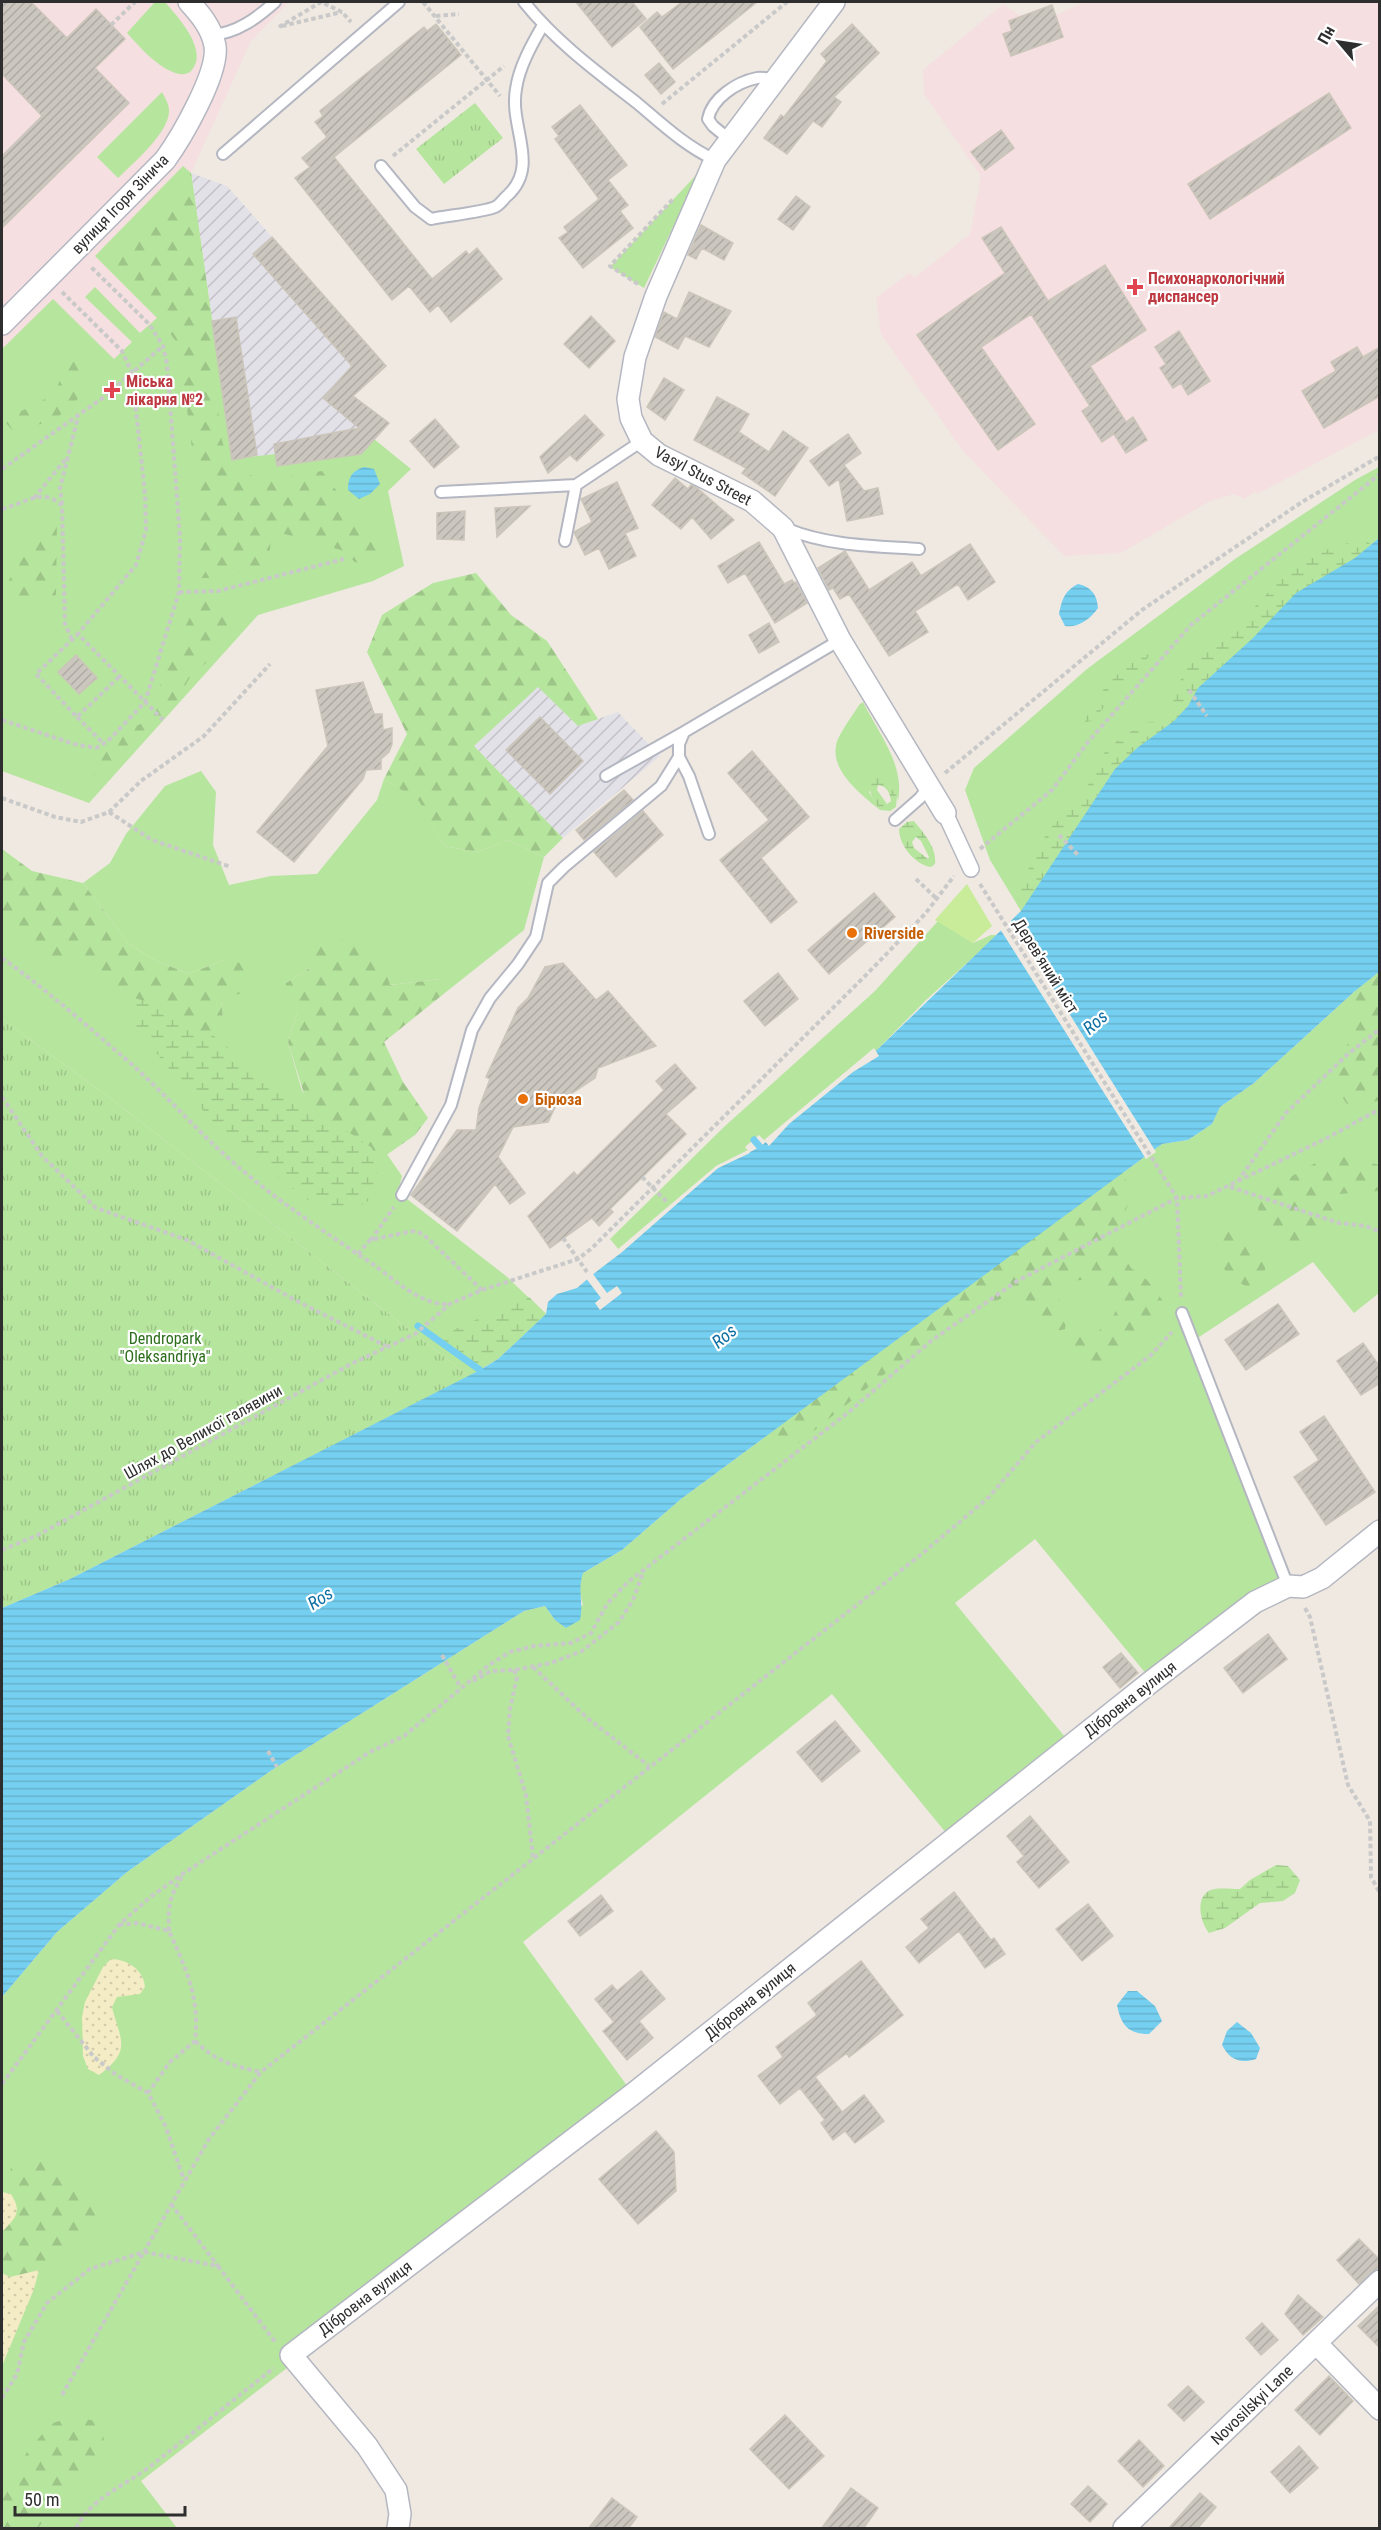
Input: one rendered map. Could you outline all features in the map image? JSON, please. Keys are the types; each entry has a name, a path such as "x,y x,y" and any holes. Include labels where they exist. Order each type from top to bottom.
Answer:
{"street":[{"path":"189,2 202,16 212,35"},
{"name":"Vasyl Stus Street","path":"834,2 715,160 656,296 636,357 628,399 631,418 642,441 659,455 752,501 783,528 840,640 945,813"},
{"name":"вулиця Ігоря Зінича","path":"2,324 165,160 176,145 199,100 215,58 212,35"},
{"path":"945,813 969,865"},
{"name":"Дібровна вулиця","path":"291,2355 633,2094 1152,1681 1255,1602 1288,1586 1303,1587 1322,1578 1380,1531"},
{"name":"Novosilskyi Lane","path":"1124,2529 1380,2281"},
{"path":"1316,2343 1380,2409"},
{"path":"291,2355 367,2446 396,2490 400,2514 398,2529"}],"lane":[{"path":"212,35 228,34 263,13 275,2"},
{"path":"223,154 399,2"},
{"path":"524,2 543,25 650,114 693,149 715,160"},
{"path":"381,166 415,207 431,219 495,207 517,187 523,173 523,155 514,113 516,87 532,43 543,25"},
{"path":"730,140 713,126 708,118 710,109 720,98 742,83 759,77 775,80"},
{"path":"441,492 576,485 642,441"},
{"path":"565,541 576,485"},
{"path":"783,528 808,538 838,543 919,549"},
{"path":"606,776 840,640"},
{"path":"684,732 679,744 680,757 709,834"},
{"path":"402,1195 451,1105 471,1030 490,998 518,964 536,937 548,884 564,867 661,786 680,757"},
{"path":"895,820 920,798 928,787"},
{"path":"1182,1313 1288,1586"}],"path":[{"path":"111,25 135,2"},
{"path":"321,2 342,12 310,20 279,27 321,2"},
{"path":"381,166 487,80 423,2"},
{"path":"650,114 787,2"},
{"path":"435,16 459,14"},
{"path":"656,296 610,267 680,192"},
{"path":"2,720 75,744 96,748 103,743 145,702 179,592 180,537 167,364 163,346 149,324 103,279"},
{"path":"75,306 122,351 132,373 145,494 146,530 136,565 78,634 36,674 103,743"},
{"path":"2,469 78,417 163,346"},
{"path":"72,640 65,624 60,488 78,417"},
{"path":"33,498 68,456"},
{"path":"928,787 1142,610 1302,502 1380,456"},
{"path":"2,958 35,982 122,1055 247,1175 428,1301 439,1305 450,1304 482,1290 578,1259 592,1248 869,972 969,865 1052,790 1088,742 1191,624 1380,474"},
{"path":"2,509 46,495 54,498 62,506"},
{"path":"179,592 218,591 344,559"},
{"path":"78,634 163,720"},
{"path":"2,798 55,817 81,822 109,812 141,782 204,736 270,664"},
{"path":"76,717 119,677"},
{"path":"1189,690 1207,716"},
{"path":"109,812 152,840 231,867"},
{"path":"1059,835 1078,855"},
{"name":"Дерев'яний міст","path":"969,865 1177,1198"},
{"path":"916,879 937,898"},
{"path":"1238,1181 1286,1113 1348,1054 1379,1030"},
{"path":"2,1097 42,1156 96,1208 187,1240 295,1300 387,1347"},
{"path":"2,2084 119,1925 149,1898 370,1752 404,1736 489,1665 510,1652 534,1646 571,1643 591,1633 607,1604 628,1582 849,1412 931,1341 1017,1281 1177,1198 1207,1196 1229,1187 1325,1139 1380,1108"},
{"path":"642,1177 667,1202"},
{"path":"1229,1187 1339,1223 1366,1226 1380,1232"},
{"path":"358,1254 402,1195"},
{"path":"62,2395 209,2139 261,2072 923,1553 989,1497 1036,1442 1150,1356 1170,1336 1182,1313 1177,1198"},
{"path":"370,1240 413,1231 423,1234 482,1290"},
{"path":"563,1238 587,1272"},
{"name":"Шлях до Великої галявини","path":"2,1550 38,1535 415,1334 450,1304"},
{"path":"461,1688 491,1671 533,1667 567,1658 582,1651 619,1622 633,1599 644,1569"},
{"path":"1288,1586 1303,1604 1310,1617 1348,1785 1370,1821 1371,1877 1380,1893"},
{"path":"442,1655 461,1688"},
{"path":"533,1667 586,1717 649,1766"},
{"path":"514,1670 517,1677 510,1709 508,1736 526,1795 533,1857"},
{"path":"268,1751 277,1767"},
{"path":"148,2093 170,2062 195,2041 198,2018 192,1983 170,1930 168,1909 171,1894 184,1873"},
{"path":"119,1925 137,1923 170,1930"},
{"path":"57,2011 94,2057 115,2074 148,2093 165,2125 184,2180"},
{"path":"195,2041 209,2055 222,2062 261,2072"},
{"path":"76,2529 83,2514 115,2488 150,2467 291,2355 278,2346 171,2204"},
{"path":"2,2398 17,2374 24,2342 47,2303 90,2269 144,2252 218,2266"}],"shaded area":[{"name":"Міська лікарня №2","path":"2,2 289,2 251,41 191,173 232,460 163,720 89,803 2,771"},
{"name":"Психонаркологічний диспансер","path":"1085,2 1379,2 1379,430 1257,494 1256,491 1244,499 1234,494 1210,501 1121,553 1064,556 963,451 881,334 876,298 909,273 915,277 970,234 981,176 924,94 923,70 1003,4 1021,16 1052,5 1056,15"},
{"path":"191,173 227,186 386,366 353,396 388,423 361,454 277,466 275,454 232,460"},
{"path":"538,686 578,726 618,712 660,756 563,838 474,746"}],"green space":[{"path":"155,2 165,2 190,34 197,54 196,63 187,73 175,73 160,65 127,33"},
{"path":"162,92 169,110 164,128 150,147 118,178 97,157"},
{"path":"475,103 503,138 444,184 416,149"},
{"name":"Міська лікарня №2","path":"183,166 191,173 232,459 275,454 278,466 361,454 374,439 411,469 388,491 404,566 373,581 258,615 89,803 2,771 2,349 53,299 114,359 132,342 85,297 95,287 140,333 157,318 95,256"},
{"path":"699,172 644,288 610,267"},
{"path":"191,173 212,321 213,365 221,437 229,464 267,483 283,477 322,471 342,498 373,528 382,548 374,566 355,562 341,550 281,533 271,535 269,563 219,578 199,578 194,552 198,497 179,345 157,317 108,268 184,187"},
{"path":"67,357 77,358 82,367 81,391 76,401 59,416 35,426 13,431 6,423 9,416 39,403 52,393 60,380"},
{"path":"1379,467 1379,538 1355,558 1021,911 990,860 965,790 974,768 1087,669 1235,559 1355,480"},
{"path":"57,518 56,595 36,603 32,609 21,615 12,607 16,598 9,580 22,559 34,528 44,521"},
{"path":"1365,540 1373,546 1021,911 1018,899 1030,865 1049,829 1081,799 1104,753 1122,737 1147,722 1163,721 1172,706 1181,679 1190,665 1234,628 1291,571 1322,552"},
{"path":"476,573 511,615 547,641 598,719 578,726 538,687 474,746 563,838 544,857 508,840 477,852 444,846 419,801 384,779 407,734 367,652 382,615 433,583"},
{"path":"198,601 220,601 230,618 229,633 215,655 190,677 171,711 154,729 133,742 105,775 95,776 93,768 116,740 134,727 153,718 160,701 159,688 174,649"},
{"path":"1151,654 1092,721 1085,722 1094,703 1111,681 1132,663"},
{"path":"863,702 889,750 898,775 898,801 897,796 881,776 869,792 880,810 865,798 843,774 836,756 839,737"},
{"path":"201,771 216,792 213,845 229,885 271,876 317,874 377,800 384,779 419,800 444,846 477,852 508,840 544,857 524,930 441,996 441,979 389,985 310,968 286,983 297,1014 288,1042 302,1091 380,1144 402,1176 398,1192 506,1276 546,1314 498,1359 469,1376 110,1098 2,1019 2,872 223,1017 221,1001 225,960 188,974 149,957 128,943 83,883 110,863 126,834 165,786"},
{"path":"881,775 897,796 896,807 890,811 880,810 872,798 870,785 875,776","holes":["878,785 886,788 890,795 891,801 887,804 877,790"]},
{"path":"914,821 932,846 935,864 931,867 919,862 905,848 899,829 907,822","holes":["916,837 921,841 929,857 928,859 914,848 912,842"]},
{"path":"2,849 32,871 83,883 128,943 149,957 188,974 225,960 251,965 244,992 221,1001 223,1017 214,1036 187,1026 146,1003 118,998 103,987 95,967 51,957 2,915"},
{"path":"967,884 992,926 973,943 935,920"},
{"path":"938,921 973,943 991,935 998,935 926,1000 879,1048 766,1142 759,1135 745,1147 750,1153 718,1168 620,1251 610,1239 725,1126 875,991"},
{"path":"345,940 383,964 390,985 441,979 441,996 384,1042 403,1082 428,1118 415,1135 375,1163 371,1149 314,1126 288,1042 297,1014 286,1002 286,983 310,968 315,945"},
{"path":"1379,972 1379,1293 1354,1313 1313,1262 1193,1341 1288,1586 1152,1681 1035,1539 955,1603 1065,1737 947,1834 832,1694 523,1942 633,2094 141,2481 177,2528 2,2528 2,1997 57,1932 127,1872 269,1772 524,1611 545,1606 555,1620 583,1605 578,1586 583,1573 622,1550 681,1499 1162,1144 1188,1140 1212,1124 1220,1107 1254,1083"},
{"path":"1379,972 1379,1101 1347,1104 1338,1091 1338,1075 1357,1014 1355,991"},
{"path":"131,997 152,1003 189,1027 214,1036 249,1065 372,1148 379,1185 367,1202 341,1215 308,1200 248,1156 206,1114 136,1028"},
{"name":"Dendropark \"Oleksandriya\"","path":"2,1019 110,1098 469,1376 70,1579 2,1608"},
{"path":"1335,1152 1379,1165 1379,1191 1339,1194 1329,1222 1315,1247 1293,1247 1258,1213 1259,1199 1271,1179 1285,1180"},
{"path":"1123,1172 1131,1196 1114,1241 1131,1268 1147,1280 1163,1301 1144,1331 1100,1370 1080,1361 1065,1346 1064,1338 1071,1334 1092,1336 1111,1321 1117,1308 1109,1296 1087,1279 1067,1282 1055,1279 1050,1288 1063,1307 1065,1329 1056,1331 1040,1327 1007,1296 989,1304 974,1305 938,1331 795,1446 776,1449 766,1436"},
{"path":"1225,1230 1244,1231 1266,1262 1264,1277 1247,1287 1230,1276 1222,1264 1220,1257"},
{"path":"529,1297 546,1314 509,1348 480,1370 469,1376 438,1351 444,1338 457,1328"},
{"path":"1276,1865 1288,1866 1300,1880 1295,1893 1283,1901 1260,1903 1225,1928 1209,1933 1200,1908 1204,1895 1215,1889 1240,1889 1250,1880"},
{"path":"33,2158 51,2167 67,2182 83,2184 94,2194 100,2213 80,2233 69,2251 61,2258 27,2274 9,2275 2,2273 2,2232 13,2218 17,2208 5,2181 13,2164"},
{"path":"72,2416 95,2421 104,2438 96,2464 61,2499 38,2528 2,2528 2,2496 27,2452 51,2424"}],"sand":[{"path":"111,1959 129,1963 134,1967 142,1975 145,1987 140,1994 117,1997 112,2007 120,2036 120,2051 110,2066 99,2075 88,2069 83,2056 82,2017 85,2002 103,1967"},
{"path":"2,2192 11,2194 17,2211 14,2219 2,2232"},
{"path":"39,2270 34,2289 2,2366 2,2273 10,2277"}],"water":[{"path":"364,467 374,469 380,484 370,494 359,499 348,490 349,481 356,470"},
{"name":"Ros","path":"1379,538 1379,972 1254,1083 1220,1107 1212,1124 1188,1140 1162,1144 681,1499 622,1550 583,1573 580,1620 566,1628 555,1620 545,1606 524,1611 269,1772 127,1872 57,1932 2,1997 2,1608 70,1579 498,1359 546,1314 548,1302 557,1294 577,1288 718,1168 760,1147 879,1048 1021,911 1115,769 1137,748 1174,721 1188,706 1198,688 1253,638 1296,593 1355,558"},
{"path":"1078,584 1092,592 1098,608 1084,622 1075,626 1065,626 1059,614 1061,604 1064,596"},
{"path":"1128,1991 1137,1991 1155,2006 1162,2021 1149,2034 1131,2030 1123,2023 1117,2005"},
{"path":"1237,2022 1251,2033 1260,2048 1256,2059 1236,2060 1222,2045 1227,2031"}],"pier":[{"path":"1010,919 1156,1152 1146,1159 1000,929"},
{"path":"874,1048 879,1056 853,1072 789,1124 769,1146 764,1140"},
{"path":"748,1150 750,1153 718,1168 621,1253 593,1274 607,1293 617,1286 622,1293 600,1310 595,1303 601,1298 585,1277 716,1166"}],"building":[{"path":"2,2 31,2 67,38 96,9 125,39 95,68 129,103 2,228 2,156 42,116 2,74"},
{"path":"576,2 632,2 646,19 612,47"},
{"path":"682,2 757,2 673,69 640,27 657,12 662,17"},
{"path":"1052,5 1063,37 1011,56 1003,34 1012,31 1009,21"},
{"path":"436,24 461,55 334,157 432,279 466,251 469,255 477,248 502,279 451,322 438,305 430,312 409,286 392,300 295,178 310,167 302,158 327,137 315,122 323,116 320,111 424,27 427,31"},
{"path":"852,24 879,53 834,97 841,102 822,127 813,121 787,154 764,138 781,115 784,117 827,61 821,54"},
{"path":"659,63 675,82 661,94 645,75"},
{"path":"1329,93 1351,128 1210,219 1188,184"},
{"path":"580,105 627,165 608,180 628,205 620,211 633,228 583,268 559,238 568,232 564,227 599,199 555,139 559,136 552,127"},
{"path":"1001,130 1014,148 985,170 971,152"},
{"path":"796,196 810,207 793,230 778,219"},
{"path":"701,225 733,243 724,260 702,248 696,259 688,255"},
{"path":"1001,227 1048,301 1105,265 1146,330 1090,366 1126,422 1133,417 1147,440 1126,453 1114,434 1102,442 1082,411 1090,406 1031,314 981,347 1035,424 998,450 917,335 1005,273 982,238"},
{"path":"272,237 386,366 353,396 389,423 361,454 277,466 274,444 359,428 323,398 352,366 253,254"},
{"path":"689,292 731,311 709,347 685,336 678,349 655,337 664,312 677,319"},
{"path":"591,316 615,341 589,368 564,344"},
{"path":"236,317 257,455 232,460 212,321"},
{"path":"1179,331 1210,381 1188,395 1181,383 1173,388 1160,368 1166,364 1155,347"},
{"path":"1357,347 1363,357 1380,347 1380,396 1324,428 1302,391 1336,371 1331,362"},
{"path":"664,378 684,390 665,420 647,407"},
{"path":"717,397 749,414 739,432 769,452 783,431 808,448 775,496 742,473 746,468 694,440"},
{"path":"585,415 604,435 577,461 570,455 548,473 540,457"},
{"path":"435,419 459,447 434,468 410,441"},
{"path":"848,434 861,453 844,465 864,491 878,488 883,514 847,521 839,479 829,486 810,461"},
{"path":"675,478 688,489 691,485 696,487 734,520 711,539 692,517 681,529 652,505"},
{"path":"617,482 638,528 625,533 636,556 609,569 599,548 585,555 574,532 592,522 581,499"},
{"path":"530,506 497,537 495,508"},
{"path":"465,511 464,540 437,539 437,513"},
{"path":"759,542 784,584 792,580 796,582 807,603 775,623 745,573 728,583 718,566"},
{"path":"970,544 995,582 968,600 958,584 915,611 928,632 889,656 849,594 840,599 833,588 829,590 818,568 845,551 869,590 912,562 921,576"},
{"path":"769,623 779,642 759,653 749,635"},
{"path":"76,655 97,678 79,694 58,672"},
{"path":"363,682 374,714 382,714 383,730 392,728 392,744 389,752 381,759 381,769 366,770 363,779 294,862 257,832 328,746 316,690"},
{"path":"540,717 583,761 550,794 506,750"},
{"path":"752,751 809,817 761,858 797,902 771,923 720,860 769,820 728,773"},
{"path":"624,790 633,800 584,840 576,830"},
{"path":"643,811 663,835 616,877 594,852"},
{"name":"Riverside","path":"874,893 895,917 829,974 808,950"},
{"name":"Бірюза","path":"563,963 596,1000 608,991 656,1046 598,1068 595,1078 557,1103 548,1122 513,1127 498,1157 525,1193 510,1204 495,1184 457,1231 411,1195 457,1130 476,1130 479,1108 490,1079 486,1077 518,1008 528,998 545,967"},
{"path":"778,973 798,999 765,1026 744,1001"},
{"path":"675,1064 696,1088 666,1114 686,1134 610,1209 613,1212 599,1226 592,1218 550,1248 528,1216 574,1172 577,1176 664,1090 656,1081"},
{"path":"1278,1304 1299,1334 1246,1370 1225,1340"},
{"path":"1363,1343 1380,1367 1380,1383 1361,1395 1337,1361"},
{"path":"1324,1416 1375,1492 1326,1525 1294,1477 1319,1460 1300,1432"},
{"path":"1268,1634 1287,1659 1243,1693 1224,1668"},
{"path":"1121,1653 1138,1673 1120,1688 1103,1667"},
{"path":"835,1721 860,1751 822,1782 797,1752"},
{"path":"1030,1816 1069,1862 1039,1888 1017,1862 1024,1856 1007,1836"},
{"path":"954,1892 991,1940 994,1938 1005,1954 985,1968 959,1931 919,1963 906,1947 929,1928 921,1919"},
{"path":"601,1895 613,1911 580,1936 568,1921"},
{"path":"1088,1904 1113,1936 1082,1961 1056,1929"},
{"path":"861,1961 903,2015 849,2057 847,2053 815,2077 842,2112 864,2095 884,2121 855,2143 845,2131 833,2140 821,2123 825,2120 800,2088 780,2104 758,2076 783,2057 776,2047 817,2015 808,2003"},
{"path":"641,1971 665,1999 639,2021 653,2038 627,2060 603,2031 614,2022 595,1999 612,1985 617,1991"},
{"path":"656,2131 674,2152 676,2191 638,2224 599,2179"},
{"path":"1359,2239 1380,2260 1380,2266 1359,2284 1337,2260"},
{"path":"1298,2295 1323,2317 1303,2335 1285,2314"},
{"path":"1380,2305 1380,2348 1358,2326"},
{"path":"1262,2323 1278,2340 1261,2355 1246,2338"},
{"path":"1329,2376 1353,2401 1320,2435 1295,2410"},
{"path":"1188,2386 1204,2402 1184,2421 1168,2405"},
{"path":"785,2415 824,2456 789,2489 750,2449"},
{"path":"1139,2440 1164,2466 1143,2487 1118,2461"},
{"path":"1299,2446 1318,2468 1290,2493 1271,2472"},
{"path":"1088,2486 1107,2504 1090,2522 1071,2504"},
{"path":"851,2488 878,2508 863,2529 821,2529"},
{"path":"1200,2493 1216,2507 1197,2529 1168,2529"},
{"path":"612,2498 637,2517 628,2529 588,2529"}],"waterway":[{"path":"754,1140 760,1147"},
{"path":"418,1326 480,1370"}],"place":[{"name":"Психонаркологічний диспансер","path":"1135,287"},
{"name":"Міська лікарня №2","path":"112,390"},
{"name":"Riverside","path":"852,933"},
{"name":"Бірюза","path":"523,1099"}]}
